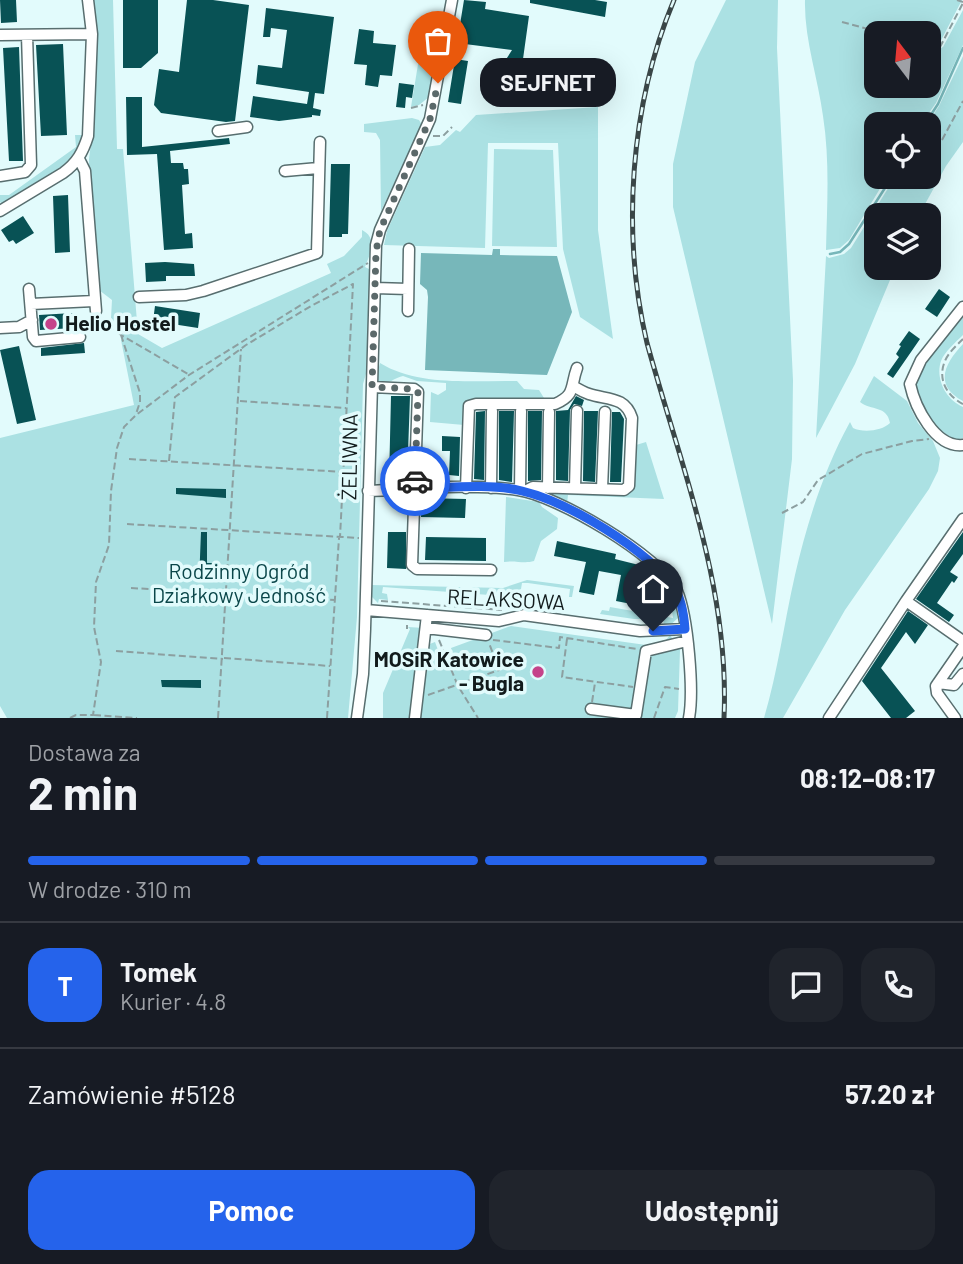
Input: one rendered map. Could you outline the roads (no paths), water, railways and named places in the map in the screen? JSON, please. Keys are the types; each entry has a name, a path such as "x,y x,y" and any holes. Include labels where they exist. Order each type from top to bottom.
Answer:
{"street":[{"path":"0,211 55,179 79,159 88,136 92,34 88,0"},
{"name":"ŻELIWNA","path":"357,718 363,674 366,610 375,260 380,230 433,110 452,0"},
{"path":"0,35 92,34"},
{"path":"0,176 25,172 31,164 27,35"},
{"path":"218,131 247,127"},
{"path":"139,297 186,295 203,291 317,253 320,142"},
{"path":"31,304 95,306 85,171 79,159"},
{"path":"285,171 318,168"},
{"path":"408,311 409,249"},
{"path":"375,288 408,289"},
{"path":"30,289 33,337 36,341 80,337"},
{"path":"963,307 921,360 910,384 919,409 937,434 949,443 963,445"},
{"path":"0,328 19,327 32,320"},
{"path":"466,488 469,406 555,404 569,396 577,368"},
{"path":"522,491 529,488 624,489 629,486 632,418 622,402 587,394 573,386"},
{"path":"372,387 414,389 418,392 412,565 416,569 491,570"},
{"path":"491,488 492,411"},
{"path":"521,411 522,491"},
{"path":"575,488 577,411"},
{"path":"548,488 549,412"},
{"path":"602,489 605,412"},
{"path":"368,491 466,488 522,491 569,509 640,552 676,590 687,641 689,718"},
{"path":"829,718 963,519"},
{"path":"906,601 963,640"},
{"name":"RELAKSOWA","path":"366,610 499,621 524,615 640,631 685,629"},
{"path":"415,718 430,629 427,615"},
{"path":"430,629 486,635"},
{"path":"592,709 636,715 646,650 687,641"},
{"path":"955,718 937,693 936,686 963,647"},
{"path":"938,684 951,686 963,674"}],"waterway":[{"path":"933,112 963,48"},
{"path":"830,254 840,252 849,244 884,189"}],"railway":[{"path":"674,0 659,40 639,126 634,170 634,258 647,343 701,528 711,575 724,670 724,718"}],"place":[{"name":"SEJFNET","path":"438,83"},
{"name":"Helio Hostel","path":"51,324"},
{"name":"MOSiR Katowice - Bugla","path":"538,672"}],"park label":[{"name":"Rodzinny Ogród Działkowy Jedność","path":"239,584"}]}
